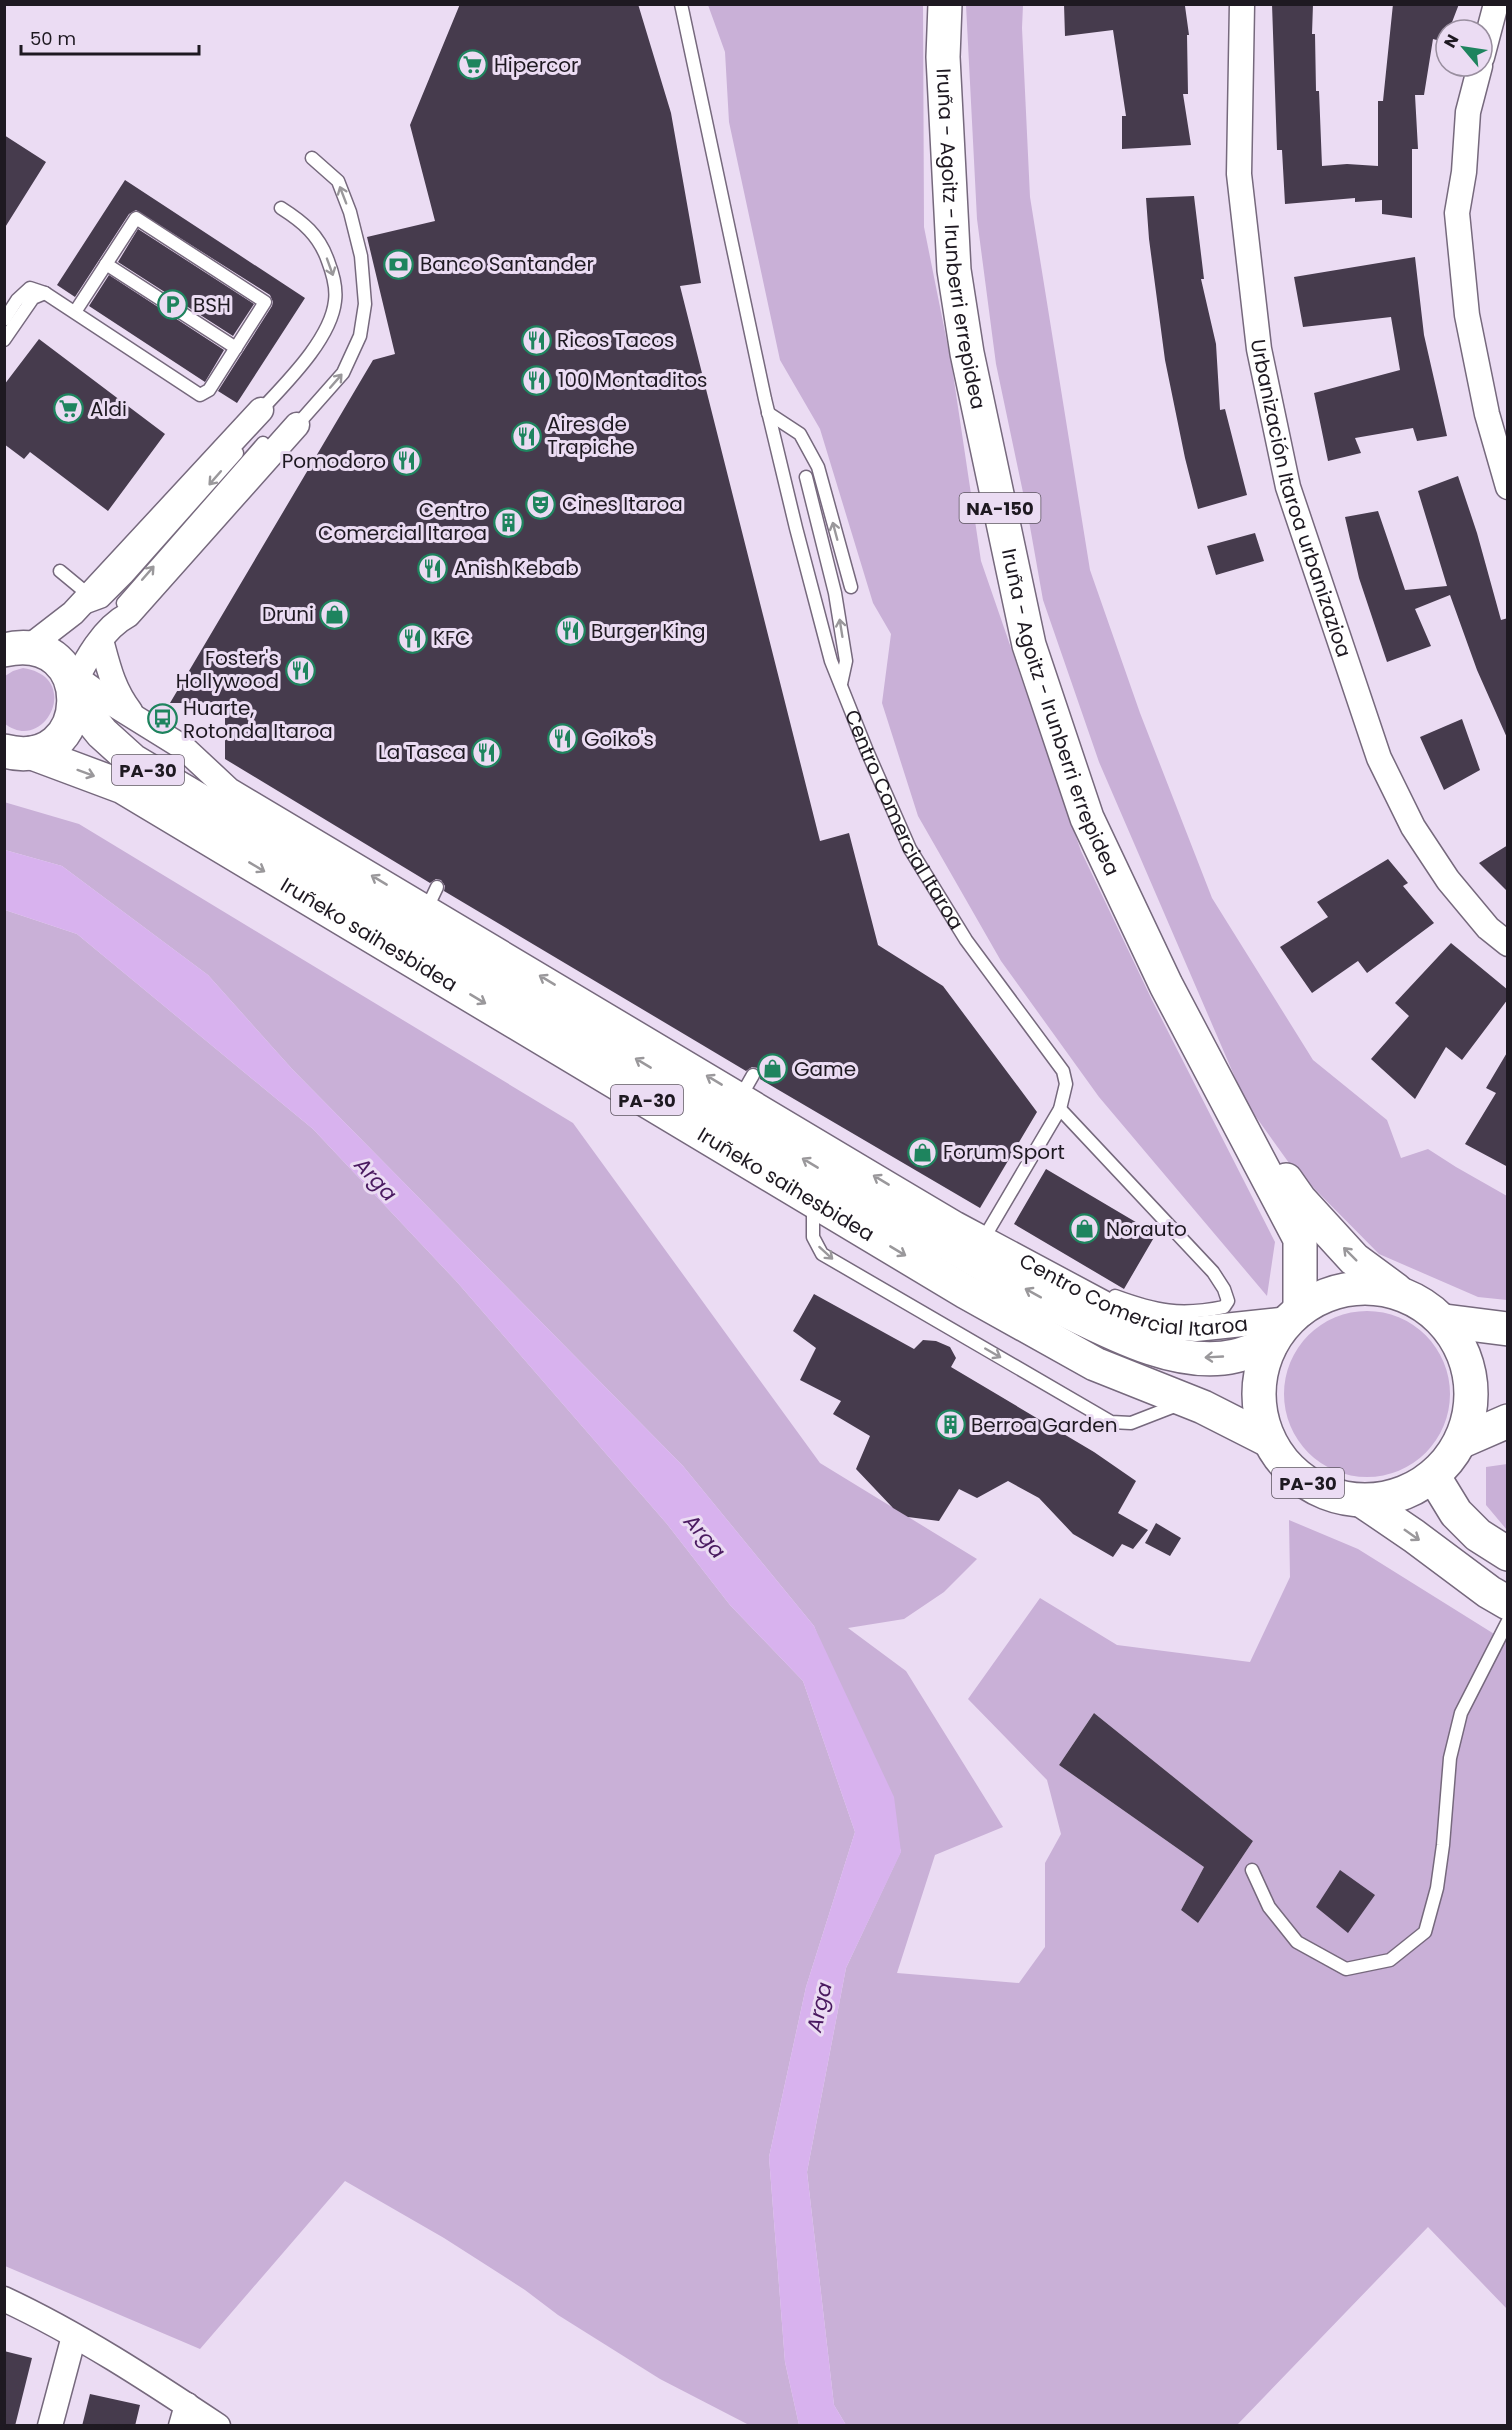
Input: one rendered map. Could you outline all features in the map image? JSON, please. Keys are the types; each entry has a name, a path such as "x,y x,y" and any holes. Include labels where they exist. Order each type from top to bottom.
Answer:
{"main road":[{"name":"Iruña - Agoitz - Irunberri errepidea","path":"945,4 943,57 954,270 967,353 1029,645 1088,818 1166,986 1300,1239 1287,1324"},
{"name":"PA-30","path":"17,648 50,654 73,683 72,719 63,735 49,747 18,752"},
{"name":"Iruñeko saihesbidea","path":"73,683 102,733 133,761 1038,1297 1154,1349 1196,1358 1234,1356 1287,1324"},
{"name":"Iruñeko saihesbidea","path":"18,752 123,787 966,1292 1095,1364 1187,1401 1268,1440"},
{"name":"Iruña - Agoitz - Irunberri errepidea","path":"1248,1139 1274,1163 1300,1200 1354,1259 1396,1290"},
{"name":"PA-30","path":"1367,1286 1396,1290 1422,1302 1445,1321 1467,1357 1473,1400 1462,1441 1450,1460 1434,1476 1401,1496 1364,1502 1325,1494 1292,1472 1268,1440 1259,1408 1260,1375 1287,1324 1312,1300 1367,1286"},
{"path":"1445,1321 1508,1329"},
{"path":"1462,1441 1508,1421"},
{"path":"1434,1476 1456,1513 1478,1535 1508,1554"},
{"path":"1364,1502 1489,1592 1508,1603"}],"street":[{"name":"Urbanización Itaroa urbanizazioa","path":"1242,4 1239,174 1259,349 1288,487 1379,758 1413,827 1448,880 1488,928 1508,944"},
{"path":"1477,78 1468,112 1464,172 1457,213 1467,315 1486,414 1508,487"},
{"path":"17,648 73,613 261,410"},
{"path":"73,683 116,621 128,615 297,425"},
{"name":"Centro Comercial Itaroa","path":"101,640 111,676 120,697 135,718"},
{"name":"Centro Comercial Itaroa","path":"73,683 184,748 229,790 432,898 741,1096 956,1224 1070,1285 1112,1307 1160,1326 1196,1329 1287,1324"},
{"path":"4,2299 74,2336 184,2415 218,2426"},
{"path":"50,2426 74,2336"}],"lane":[{"name":"Centro Comercial Itaroa","path":"681,4 768,413 831,661 910,849 966,940 1063,1071 1066,1084 1060,1109 984,1238"},
{"path":"297,425 343,372 360,336 364,304 361,256 350,212 338,181 312,158"},
{"path":"261,410 311,353 329,321 335,302 334,277 323,246 302,221 281,208"},
{"path":"4,320 17,300 30,288 45,293 200,394 208,390 265,302 136,218 75,312"},
{"path":"106,264 236,348"},
{"path":"4,340 33,298 45,293"},
{"path":"768,413 800,434 818,467 851,587"},
{"path":"73,613 103,601 254,434"},
{"path":"116,621 119,608 263,444"},
{"path":"806,477 835,593 846,662 841,686"},
{"path":"60,571 89,595"},
{"path":"741,1096 753,1075"},
{"path":"1060,1109 1213,1272 1224,1289 1228,1301 1224,1307 1201,1312 1174,1313 1070,1285"},
{"path":"813,1200 813,1237 822,1254 1111,1422 1131,1424 1187,1401"},
{"path":"1252,1870 1269,1907 1297,1942 1346,1969 1390,1960 1425,1932 1437,1888 1450,1758 1461,1713 1508,1620"}],"shaded area":[{"path":"708,5 923,5 924,227 952,367 981,561 1081,851 1152,1000 1275,1242 1267,1296 1099,1097 1001,961 918,816 882,703 891,634 873,603 820,429 780,360 729,122 725,52"},
{"path":"966,5 1023,5 1022,28 1030,197 1090,570 1140,713 1212,898 1313,1060 1387,1120 1401,1158 1428,1149 1507,1196 1507,1300 1478,1297 1379,1254 1289,1163 1246,1103 1099,762 1043,600 996,364 977,219"},
{"path":"23,668 41,674 51,685 54,698 51,711 44,722 32,730 19,730 4,723 5,676"},
{"path":"4,802 79,824 573,1123 820,1463 977,1559 944,1592 904,1619 848,1628 906,1671 1003,1827 935,1855 897,1973 1019,1983 1045,1947 1045,1863 1061,1834 1047,1780 968,1699 1040,1598 1117,1645 1250,1662 1290,1577 1289,1520 1358,1549 1507,1642 1507,2309 1428,2227 1237,2425 846,2425 834,2405 807,2172 846,1968 901,1851 814,1626 683,1466 293,1070 208,975 62,866 5,850","holes":["1094,1713 1253,1841 1198,1923 1181,1910 1204,1867 1059,1765"]},
{"path":"5,910 77,934 313,1129 457,1282 667,1524 730,1605 803,1681 855,1832 806,1987 769,2157 785,2362 799,2425 749,2425 660,2379 558,2315 525,2290 444,2238 345,2181 200,2349 5,2266"},
{"path":"1367,1311 1399,1318 1413,1325 1425,1336 1436,1348 1443,1362 1450,1394 1443,1426 1436,1440 1425,1452 1413,1463 1399,1470 1367,1477 1335,1470 1321,1463 1309,1452 1298,1440 1291,1426 1284,1394 1291,1362 1298,1348 1309,1336 1321,1325 1335,1318"},
{"path":"1508,1464 1507,1530 1486,1505 1486,1467"}],"water":[{"name":"Arga","path":"5,850 62,866 208,975 293,1070 683,1466 814,1626 894,1797 901,1852 846,1968 807,2172 834,2405 846,2425 799,2425 785,2362 769,2157 806,1987 855,1832 803,1681 730,1605 667,1524 457,1282 313,1129 77,934 5,910"}],"building":[{"name":"Centro Comercial Itaroa","path":"460,4 638,4 671,113 701,283 680,286 820,841 849,833 878,945 943,986 1037,1112 980,1208 760,1079 761,1074 758,1068 752,1067 746,1071 444,891 445,886 441,880 436,879 430,883 225,759 225,703 170,703 373,360 395,354 367,237 435,221 410,125"},
{"path":"1064,4 1185,6 1189,35 1187,35 1188,94 1183,94 1191,145 1122,149 1122,116 1126,116 1113,30 1065,36"},
{"path":"1272,4 1313,4 1312,34 1315,34 1316,91 1319,91 1322,166 1347,164 1378,166 1378,101 1383,101 1393,4 1459,4 1454,18 1434,18 1434,39 1424,95 1415,95 1418,149 1412,149 1412,218 1382,214 1382,200 1355,202 1355,198 1285,204 1282,150 1277,150"},
{"path":"4,135 46,162 4,229"},
{"path":"125,180 305,298 237,403 218,391 272,306 270,295 136,210 129,214 75,297 57,285"},
{"path":"1194,196 1204,279 1201,279 1216,344 1220,410 1225,409 1247,495 1198,509 1165,360 1146,198"},
{"path":"138,229 254,304 233,336 118,262"},
{"path":"1415,257 1424,335 1447,436 1417,441 1413,428 1355,438 1361,453 1328,461 1314,393 1400,370 1391,317 1303,327 1294,277"},
{"path":"109,275 224,350 205,382 89,306"},
{"name":"Aldi","path":"39,339 165,434 108,511 30,452 24,459 4,444 4,385"},
{"path":"1458,476 1477,533 1501,620 1508,618 1508,740 1477,670 1450,595 1415,609 1431,646 1387,662 1359,578 1345,517 1378,511 1405,590 1447,586 1418,491"},
{"path":"1255,533 1264,561 1216,575 1207,546"},
{"path":"1462,719 1480,770 1444,790 1420,737"},
{"path":"1508,845 1508,892 1479,863"},
{"path":"1388,859 1408,883 1403,886 1434,923 1367,973 1358,961 1312,993 1280,947 1328,917 1317,902"},
{"path":"1451,943 1508,990 1508,999 1462,1060 1446,1047 1415,1099 1371,1059 1409,1016 1395,1003"},
{"path":"1508,1051 1508,1167 1465,1144 1496,1093 1486,1088"},
{"name":"Norauto","path":"1046,1169 1156,1234 1124,1289 1014,1224"},
{"name":"Berroa Garden","path":"814,1294 914,1349 923,1340 936,1341 950,1347 956,1358 951,1367 1094,1452 1136,1481 1118,1513 1148,1530 1133,1549 1122,1544 1113,1557 1073,1534 1039,1498 1008,1481 977,1498 959,1489 939,1521 908,1517 893,1508 856,1469 870,1436 833,1414 841,1401 800,1380 816,1348 793,1331"},
{"path":"1156,1523 1181,1538 1170,1556 1145,1543"},
{"path":"1094,1713 1253,1841 1198,1923 1181,1910 1204,1867 1059,1765"},
{"path":"1340,1870 1375,1895 1348,1933 1316,1907"},
{"path":"4,2351 32,2358 15,2426 4,2426"},
{"path":"90,2394 140,2405 135,2426 82,2426"}],"place":[{"name":"Hipercor","path":"473,65"},
{"name":"Banco Santander","path":"399,264"},
{"name":"BSH","path":"172,305"},
{"name":"Ricos Tacos","path":"536,340"},
{"name":"100 Montaditos","path":"537,380"},
{"name":"Aldi","path":"69,409"},
{"name":"Aires de Trapiche","path":"526,436"},
{"name":"Pomodoro","path":"407,461"},
{"name":"Cines Itaroa","path":"541,504"},
{"name":"Centro Comercial Itaroa","path":"508,522"},
{"name":"Anish Kebab","path":"433,568"},
{"name":"Druni","path":"335,614"},
{"name":"Burger King","path":"570,631"},
{"name":"KFC","path":"412,638"},
{"name":"Foster's Hollywood","path":"300,670"},
{"name":"Huarte, Rotonda Itaroa","path":"162,719"},
{"name":"Goiko's","path":"563,739"},
{"name":"La Tasca","path":"487,752"},
{"name":"Game","path":"773,1069"},
{"name":"Forum Sport","path":"922,1152"},
{"name":"Norauto","path":"1085,1229"},
{"name":"Berroa Garden","path":"950,1425"}]}
